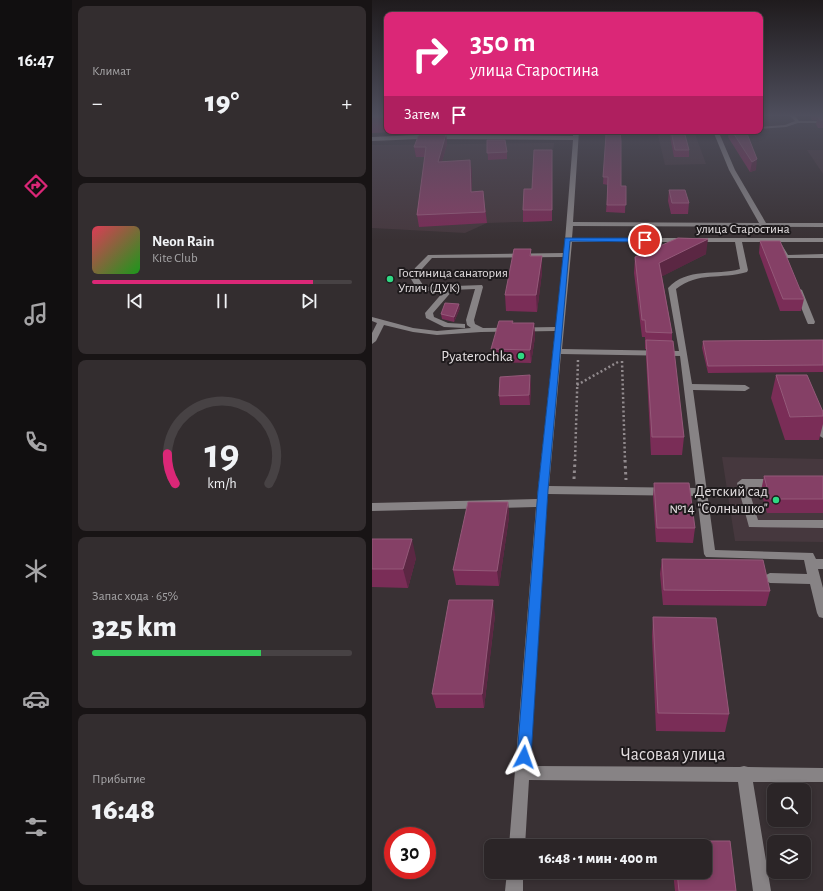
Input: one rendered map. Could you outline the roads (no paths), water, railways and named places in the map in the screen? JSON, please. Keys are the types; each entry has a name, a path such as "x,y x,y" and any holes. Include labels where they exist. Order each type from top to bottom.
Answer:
{"street":[{"path":"518,839 543,490 570,224 574,157"},
{"path":"726,157 732,170 764,225"},
{"name":"улица Старостина","path":"570,224 823,225"},
{"name":"улица Старостина","path":"568,240 823,240"},
{"path":"738,240 744,270 732,273 698,274 680,281 672,288 689,387 701,472 701,492 710,554 808,556 823,613"},
{"path":"778,240 786,260 823,256"},
{"path":"471,325 470,320 479,287 427,289 420,286 416,283 415,278 419,268 430,256 566,255"},
{"path":"796,286 811,322"},
{"path":"450,288 432,307 429,313 430,318 447,325 458,327 471,325 482,330"},
{"path":"372,319 413,330 437,333 482,330 559,329"},
{"path":"372,341 382,322"},
{"path":"557,351 684,354"},
{"path":"689,387 745,388"},
{"path":"813,406 823,435"},
{"path":"786,483 742,483 753,524 823,524"},
{"path":"543,490 701,492"},
{"path":"372,507 542,503"},
{"path":"810,564 823,564"},
{"path":"770,578 814,579"},
{"name":"Часовая улица","path":"523,773 744,773 823,775"},
{"path":"744,773 762,891"},
{"path":"514,891 515,879"}],"place":[{"name":"Гостиница санатория Углич (ДУК)","path":"390,279"},
{"name":"Pyaterochka","path":"521,356"},
{"name":"Детский сад №14 \"Солнышко\"","path":"776,500"}]}
